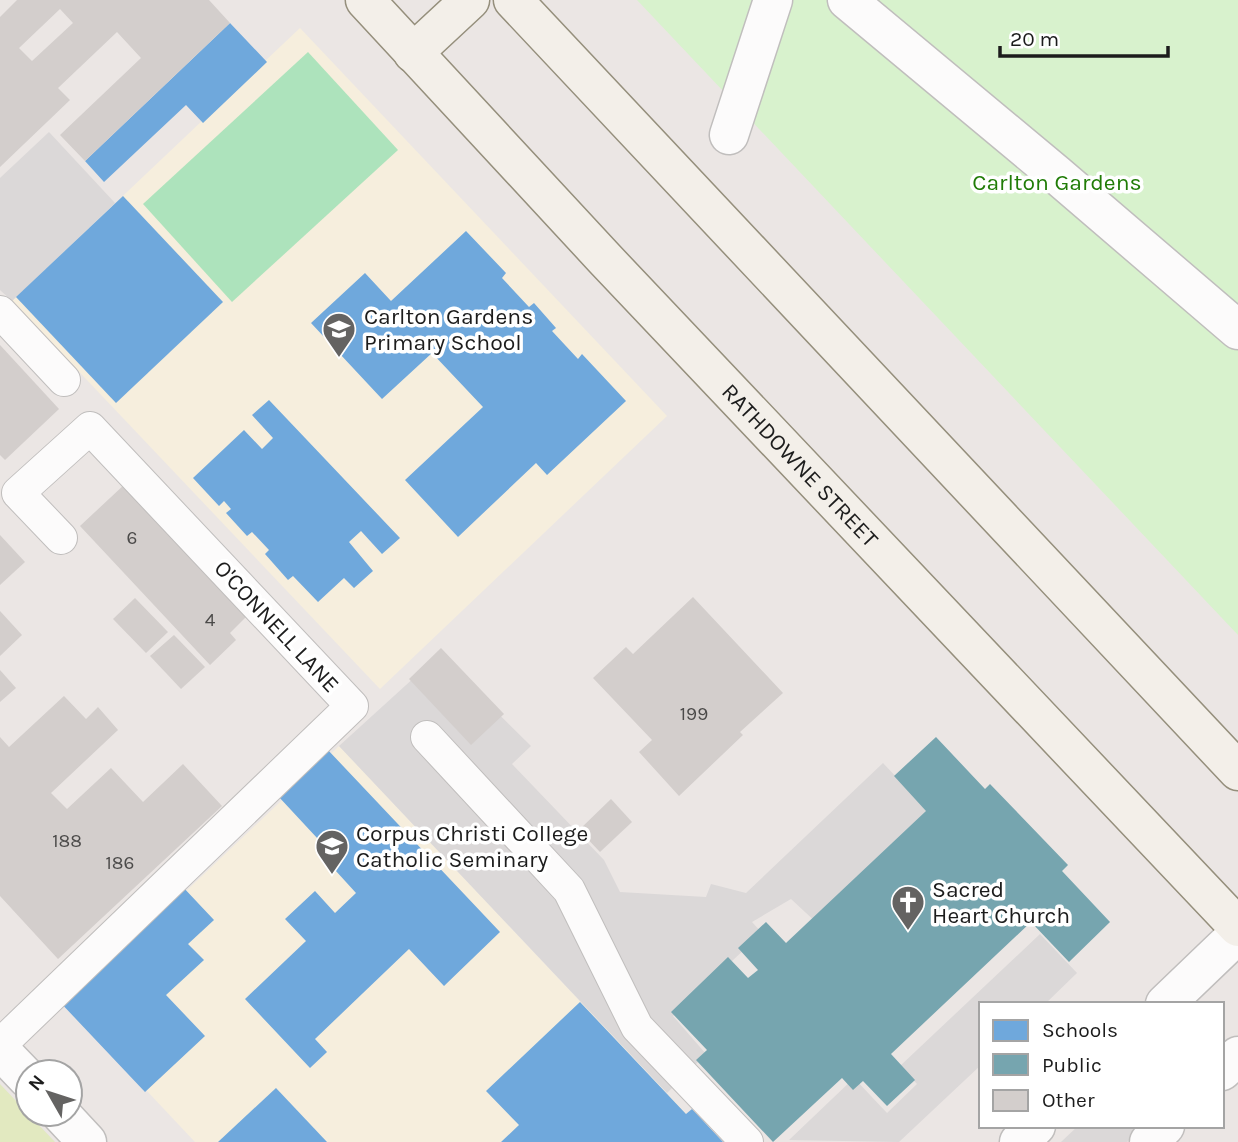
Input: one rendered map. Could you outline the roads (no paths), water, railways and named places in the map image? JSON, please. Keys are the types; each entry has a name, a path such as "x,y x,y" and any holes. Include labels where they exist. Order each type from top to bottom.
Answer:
{"main road":[{"name":"RATHDOWNE STREET","path":"365,0 1238,928"},
{"path":"413,53 470,0"},
{"path":"513,0 1238,771"}],"street":[{"path":"729,135 773,0"},
{"path":"847,0 1238,330"},
{"path":"1167,1002 1238,934"},
{"path":"0,1047 14,1063"},
{"path":"1224,1069 1238,1056"},
{"path":"74,1128 87,1142"},
{"path":"1020,1142 1034,1128"},
{"path":"1149,1142 1163,1128"}],"lane":[{"path":"4,324 64,380"},
{"name":"O'CONNELL LANE","path":"0,1047 352,706 90,428 18,493 61,538"},
{"path":"428,737 569,890 637,1027 747,1142"}],"place":[{"name":"Carlton Gardens Primary School","path":"339,359"},
{"name":"Corpus Christi College Catholic Seminary","path":"332,876"},
{"name":"Sacred Heart Church","path":"908,932"}],"park label":[{"name":"Carlton Gardens","path":"1057,182"}]}
